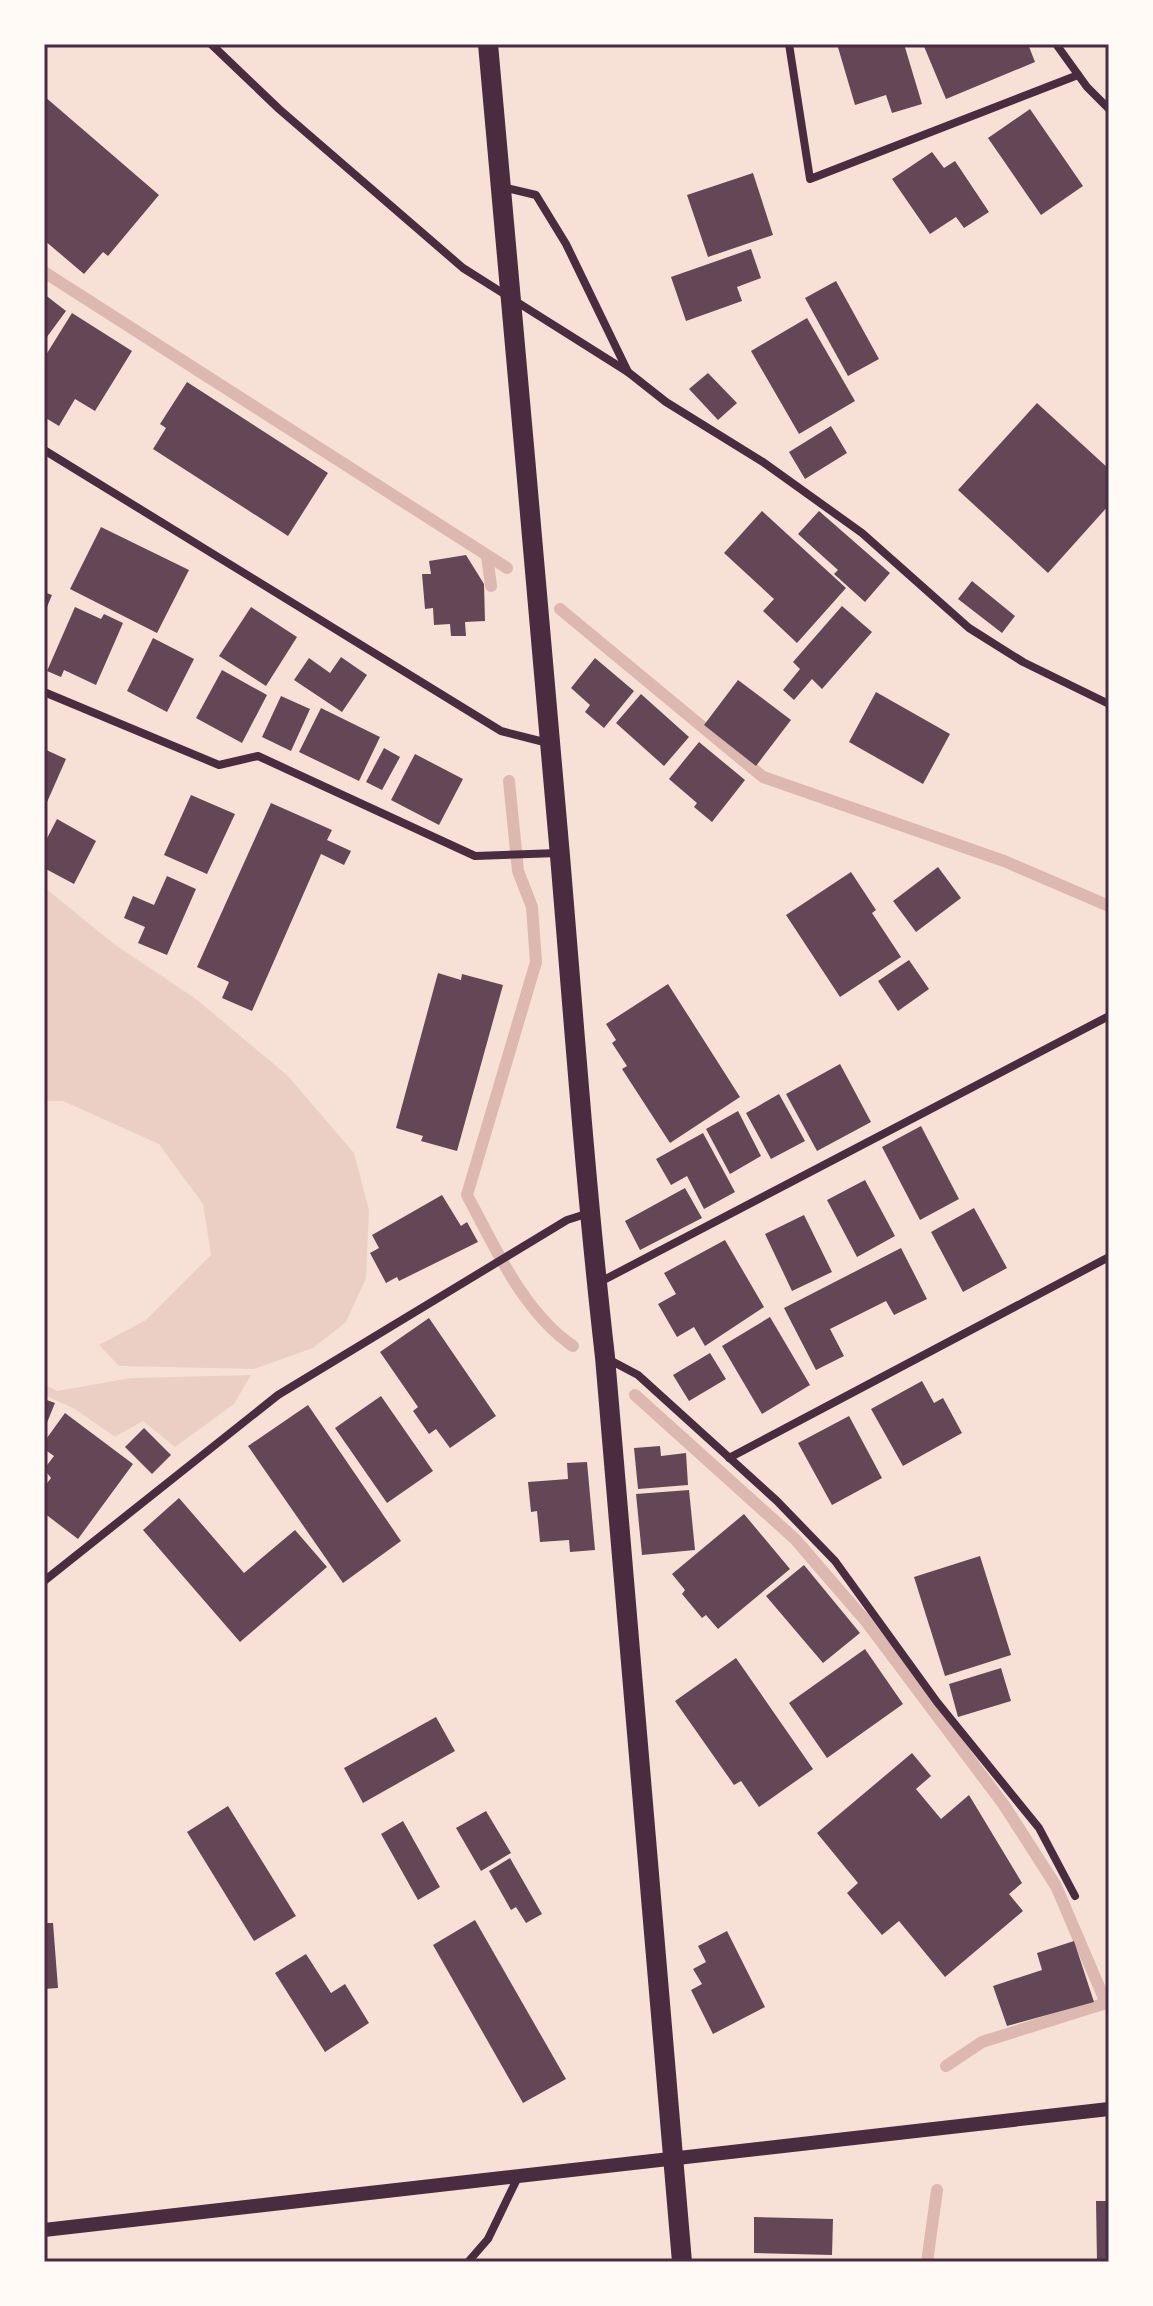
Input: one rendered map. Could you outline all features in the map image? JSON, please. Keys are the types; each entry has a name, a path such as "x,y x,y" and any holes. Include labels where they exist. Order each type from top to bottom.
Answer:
{"main road":[{"path":"488,44 514,301 548,743 589,1213 605,1357 682,2262"}],"street":[{"path":"211,44 279,109 463,268 763,462 862,533 969,628 1023,662 1109,704"},
{"path":"789,44 810,179 1078,75"},
{"path":"1056,44 1078,75 1109,109"},
{"path":"501,187 536,195 566,244 628,372"},
{"path":"44,450 501,731 548,743"},
{"path":"44,692 219,765 258,756 475,856 559,853"},
{"path":"597,1284 1109,1016"},
{"path":"44,1581 278,1395 567,1220 589,1213"},
{"path":"729,1458 1109,1257"},
{"path":"605,1357 638,1375 835,1561 937,1702 1039,1828 1075,1896"},
{"path":"44,2230 1109,2109"},
{"path":"468,2262 488,2239 519,2176"}],"shaded area":[{"path":"44,887 114,944 196,999 288,1076 354,1153 369,1210 366,1278 346,1322 313,1348 254,1369 119,1366 99,1345 146,1320 211,1255 203,1204 159,1144 63,1101 44,1101"},
{"path":"251,1375 234,1404 175,1447 143,1421 115,1437 75,1409 44,1395 44,1384 57,1391 131,1378"}],"building":[{"path":"837,44 904,44 922,104 892,113 886,95 855,105"},
{"path":"923,44 1028,44 1035,62 946,99"},
{"path":"44,96 159,195 108,256 103,252 84,274 44,240"},
{"path":"1030,109 1083,186 1041,215 988,138"},
{"path":"932,152 944,168 955,161 989,212 964,228 956,217 930,234 892,179"},
{"path":"753,173 773,235 708,257 687,195"},
{"path":"751,249 761,278 737,287 742,301 686,321 671,277"},
{"path":"836,281 879,359 848,376 805,298"},
{"path":"44,294 66,311 44,341"},
{"path":"72,313 132,351 95,411 75,399 59,426 44,417 44,358"},
{"path":"807,318 855,401 799,434 751,351"},
{"path":"708,373 737,403 718,420 689,389"},
{"path":"187,382 328,473 288,536 153,449 166,428 160,424"},
{"path":"1037,403 1109,469 1109,505 1048,573 958,490"},
{"path":"831,426 847,453 805,479 789,452"},
{"path":"762,511 846,588 797,643 763,611 774,599 724,553"},
{"path":"819,511 890,573 865,602 834,574 838,570 798,534"},
{"path":"101,527 189,570 157,633 70,589"},
{"path":"466,555 484,584 485,621 465,622 466,636 451,636 450,624 434,625 433,608 425,609 422,574 431,574 429,561"},
{"path":"972,581 1015,616 1002,633 958,599"},
{"path":"44,592 52,595 44,614"},
{"path":"842,606 872,632 822,689 812,679 794,700 783,690 800,669 793,662"},
{"path":"75,607 101,619 104,614 123,623 96,685 64,670 61,677 47,671"},
{"path":"251,607 297,637 266,686 219,656"},
{"path":"153,638 194,659 167,712 127,691"},
{"path":"341,657 367,675 342,712 294,680 309,658 330,673"},
{"path":"595,658 634,691 604,728 585,712 590,705 571,688"},
{"path":"222,670 267,695 242,743 196,718"},
{"path":"738,680 791,720 756,766 704,725"},
{"path":"876,692 950,734 923,784 849,742"},
{"path":"641,694 689,737 664,766 616,723"},
{"path":"281,696 310,709 291,751 262,737"},
{"path":"321,708 380,737 359,781 299,752"},
{"path":"699,742 745,780 712,822 694,807 697,803 669,779"},
{"path":"384,748 400,757 382,790 366,782"},
{"path":"44,749 66,759 44,809"},
{"path":"415,754 463,779 439,825 391,800"},
{"path":"191,795 235,814 207,874 164,855"},
{"path":"271,803 332,830 327,840 351,851 344,865 321,854 252,1011 222,998 229,982 197,967"},
{"path":"57,819 96,841 74,884 44,868 44,844"},
{"path":"938,867 961,898 916,932 893,901"},
{"path":"851,872 876,910 872,913 901,957 840,997 786,915"},
{"path":"167,876 196,889 167,955 138,943 145,927 124,918 133,896 154,905"},
{"path":"909,960 929,989 898,1011 878,981"},
{"path":"438,973 461,980 462,974 503,985 457,1151 421,1141 423,1136 396,1128"},
{"path":"668,984 740,1097 670,1143 622,1069 627,1066 612,1043 616,1040 606,1024"},
{"path":"840,1064 871,1122 817,1151 786,1094"},
{"path":"779,1094 805,1141 771,1159 746,1113"},
{"path":"738,1111 761,1156 730,1174 706,1129"},
{"path":"921,1126 959,1199 920,1220 882,1147"},
{"path":"703,1133 735,1192 704,1209 687,1176 671,1185 656,1159"},
{"path":"865,1180 895,1236 857,1257 827,1200"},
{"path":"685,1188 702,1218 640,1250 625,1221"},
{"path":"442,1195 461,1226 467,1222 478,1242 399,1281 397,1277 386,1283 370,1253 379,1248 372,1235"},
{"path":"974,1208 1007,1268 963,1292 931,1232"},
{"path":"804,1215 832,1272 792,1291 765,1234"},
{"path":"725,1240 764,1307 705,1346 694,1327 677,1337 658,1304 676,1294 664,1273"},
{"path":"901,1248 927,1299 894,1315 886,1301 830,1329 844,1356 816,1370 784,1308"},
{"path":"770,1317 810,1385 762,1414 722,1346"},
{"path":"429,1318 496,1416 450,1448 436,1429 429,1434 413,1411 418,1407 380,1352"},
{"path":"710,1353 726,1379 689,1401 673,1375"},
{"path":"922,1381 934,1403 943,1398 962,1433 903,1466 871,1409"},
{"path":"381,1396 433,1471 387,1503 335,1428"},
{"path":"44,1399 55,1403 44,1430"},
{"path":"308,1405 401,1541 343,1583 248,1446"},
{"path":"65,1413 133,1464 78,1539 44,1513 44,1487 51,1478 44,1469 54,1456 44,1449 44,1442"},
{"path":"849,1416 882,1478 832,1505 798,1443"},
{"path":"144,1428 171,1455 152,1474 125,1447"},
{"path":"660,1446 661,1456 686,1453 688,1485 638,1489 634,1448"},
{"path":"587,1462 595,1550 570,1552 569,1540 540,1542 537,1511 531,1512 528,1482 568,1479 567,1463"},
{"path":"689,1490 695,1550 642,1555 636,1494"},
{"path":"179,1498 244,1573 295,1530 327,1567 240,1642 143,1530"},
{"path":"744,1514 790,1569 718,1629 706,1615 702,1618 682,1594 685,1590 672,1574"},
{"path":"980,1556 1011,1655 945,1676 914,1577"},
{"path":"804,1565 860,1633 823,1663 766,1596"},
{"path":"865,1649 903,1704 827,1758 789,1703"},
{"path":"736,1658 813,1769 759,1807 741,1781 734,1785 675,1701"},
{"path":"1001,1668 1011,1701 958,1717 949,1684"},
{"path":"436,1717 455,1751 363,1803 344,1768"},
{"path":"912,1753 931,1776 916,1789 941,1819 969,1795 1022,1883 1009,1894 1023,1911 945,1977 899,1921 882,1935 847,1893 858,1883 817,1833"},
{"path":"228,1806 296,1916 254,1941 187,1832"},
{"path":"486,1811 511,1853 481,1871 456,1828"},
{"path":"403,1821 440,1887 418,1900 381,1834"},
{"path":"510,1858 542,1914 526,1923 516,1907 511,1910 489,1871"},
{"path":"475,1920 566,2079 523,2103 433,1945"},
{"path":"44,1923 53,1923 58,1988 44,1989"},
{"path":"727,1931 765,2007 713,2034 691,1990 702,1984 693,1969 706,1962 698,1946"},
{"path":"1074,1941 1094,2002 1007,2026 993,1986 1042,1970 1037,1953"},
{"path":"306,1954 331,1993 345,1984 369,2023 325,2052 275,1973"},
{"path":"1096,2201 1109,2201 1109,2262 1097,2262"},
{"path":"754,2217 833,2219 832,2255 754,2253"}],"waterway":[{"path":"44,272 507,568"},
{"path":"487,556 491,586"},
{"path":"560,609 763,777 1004,861 1109,906"},
{"path":"509,781 518,871 532,907 536,962 467,1195 525,1297 555,1332 573,1346"},
{"path":"635,1395 795,1539 865,1620 1004,1805 1056,1886 1106,2003 1109,2002"},
{"path":"946,2066 982,2042 1106,2003"},
{"path":"927,2262 937,2190"}]}
